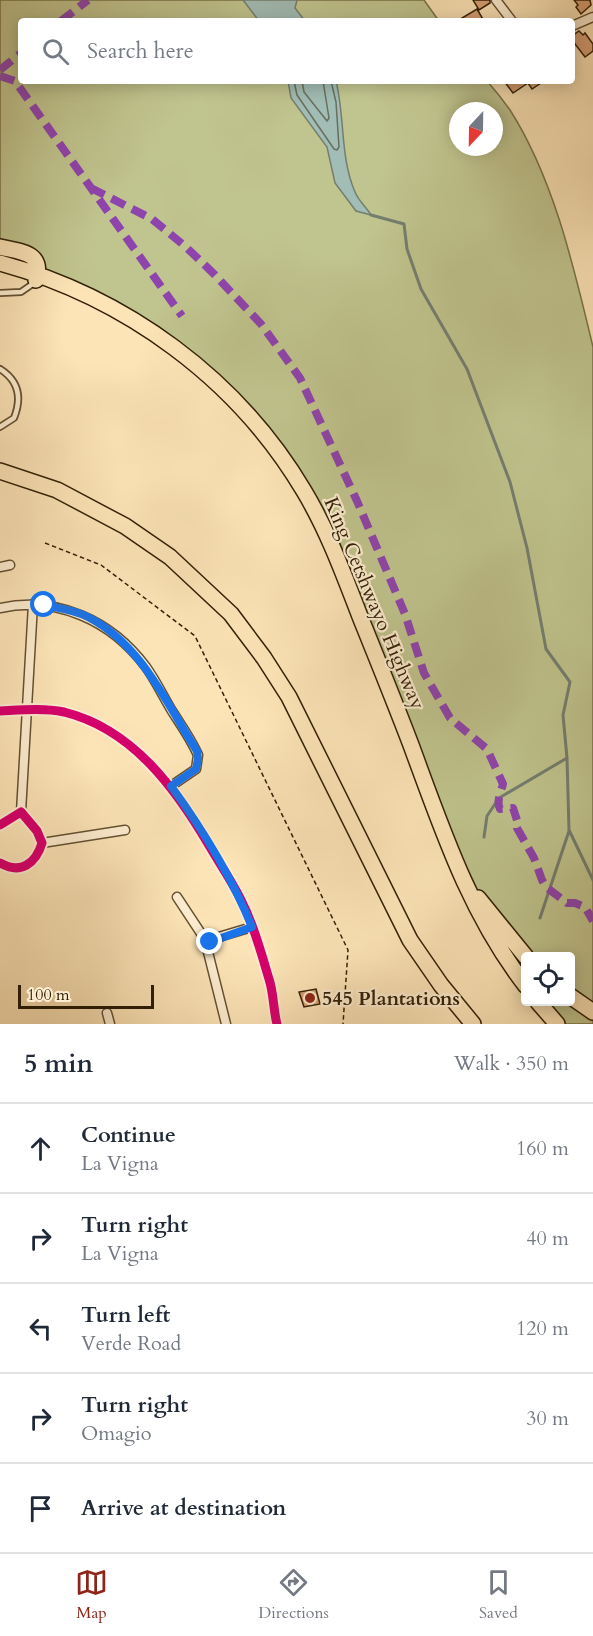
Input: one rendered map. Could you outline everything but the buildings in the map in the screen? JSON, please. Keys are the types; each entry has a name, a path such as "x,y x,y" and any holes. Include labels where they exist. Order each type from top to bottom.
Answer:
{"highway":[{"path":"0,247 32,257 38,262 37,277"},
{"name":"King Cetshwayo Highway","path":"0,263 101,302 142,324 178,350 232,398 289,468 304,490 331,545 429,795 480,916 521,980"},
{"path":"0,471 57,490 125,526 170,557 231,614 264,658 294,706 410,940 468,1021"},
{"path":"466,884 521,952"},
{"path":"575,999 593,1012"},
{"path":"541,1006 557,1024"}],"street":[{"path":"496,0 510,18"},
{"path":"575,25 593,17"},
{"path":"0,567 10,565"},
{"path":"0,863 15,868 27,866 36,859 42,843 37,831 21,812 33,604"},
{"path":"0,608 33,604 75,612 87,617 127,646 144,665 198,754 196,769 171,786"},
{"path":"0,711 64,712 106,730 119,737 147,761 171,786 187,808 240,898 270,982 277,1024"},
{"path":"0,825 21,812"},
{"path":"42,843 125,830"},
{"path":"177,897 208,944"},
{"path":"226,1024 220,993 207,953 208,944 212,939 252,927"},
{"path":"107,1013 110,1024"}],"lane":[{"path":"0,292 24,291 37,277"},
{"path":"0,369 14,380 20,400 14,418 0,427"}],"path":[{"path":"45,543 101,565 195,636 348,950 343,1024"}],"green space":[{"path":"0,0 424,0 437,18 18,18 18,84 490,84 510,110 539,165 551,194 570,255 593,347 593,1024 557,1024 541,1006 575,1006 575,952 521,952 521,980 490,934 343,573 260,429 142,324 0,263"}],"water":[{"path":"243,0 297,0 295,8 303,18 257,18"},
{"path":"289,84 337,84 350,179 356,195 371,215 356,211 335,183 327,147 291,98"}],"waterway":[{"path":"371,215 404,224 407,249 421,289 467,369 510,482 527,548 546,649 570,682 563,715 569,830 593,880"},
{"path":"484,837 487,816 499,798 567,758"},
{"path":"540,918 569,831"}],"marked path":[{"path":"65,18 88,0"},
{"path":"0,70 18,55"},
{"path":"0,76 15,81 182,316"},
{"path":"91,188 152,219 186,247 261,324 300,378 357,501 405,614 424,673 450,718 487,749 503,784 499,800 500,809 513,808 517,828 534,858 546,887 567,903 585,907 593,921"}],"cycle path":[{"path":"0,711 56,711 89,720 132,747 167,783 197,825 245,908 269,979 277,1024"},
{"path":"0,825 21,812 37,831 42,843 36,856 27,865 15,868 0,863"}],"place":[{"name":"545 Plantations","path":"310,998"}],"route":[{"path":"44,605 87,617 127,646 151,675 197,751 196,769 186,778 171,786 187,808 240,898 252,927 212,939 210,942"}]}
